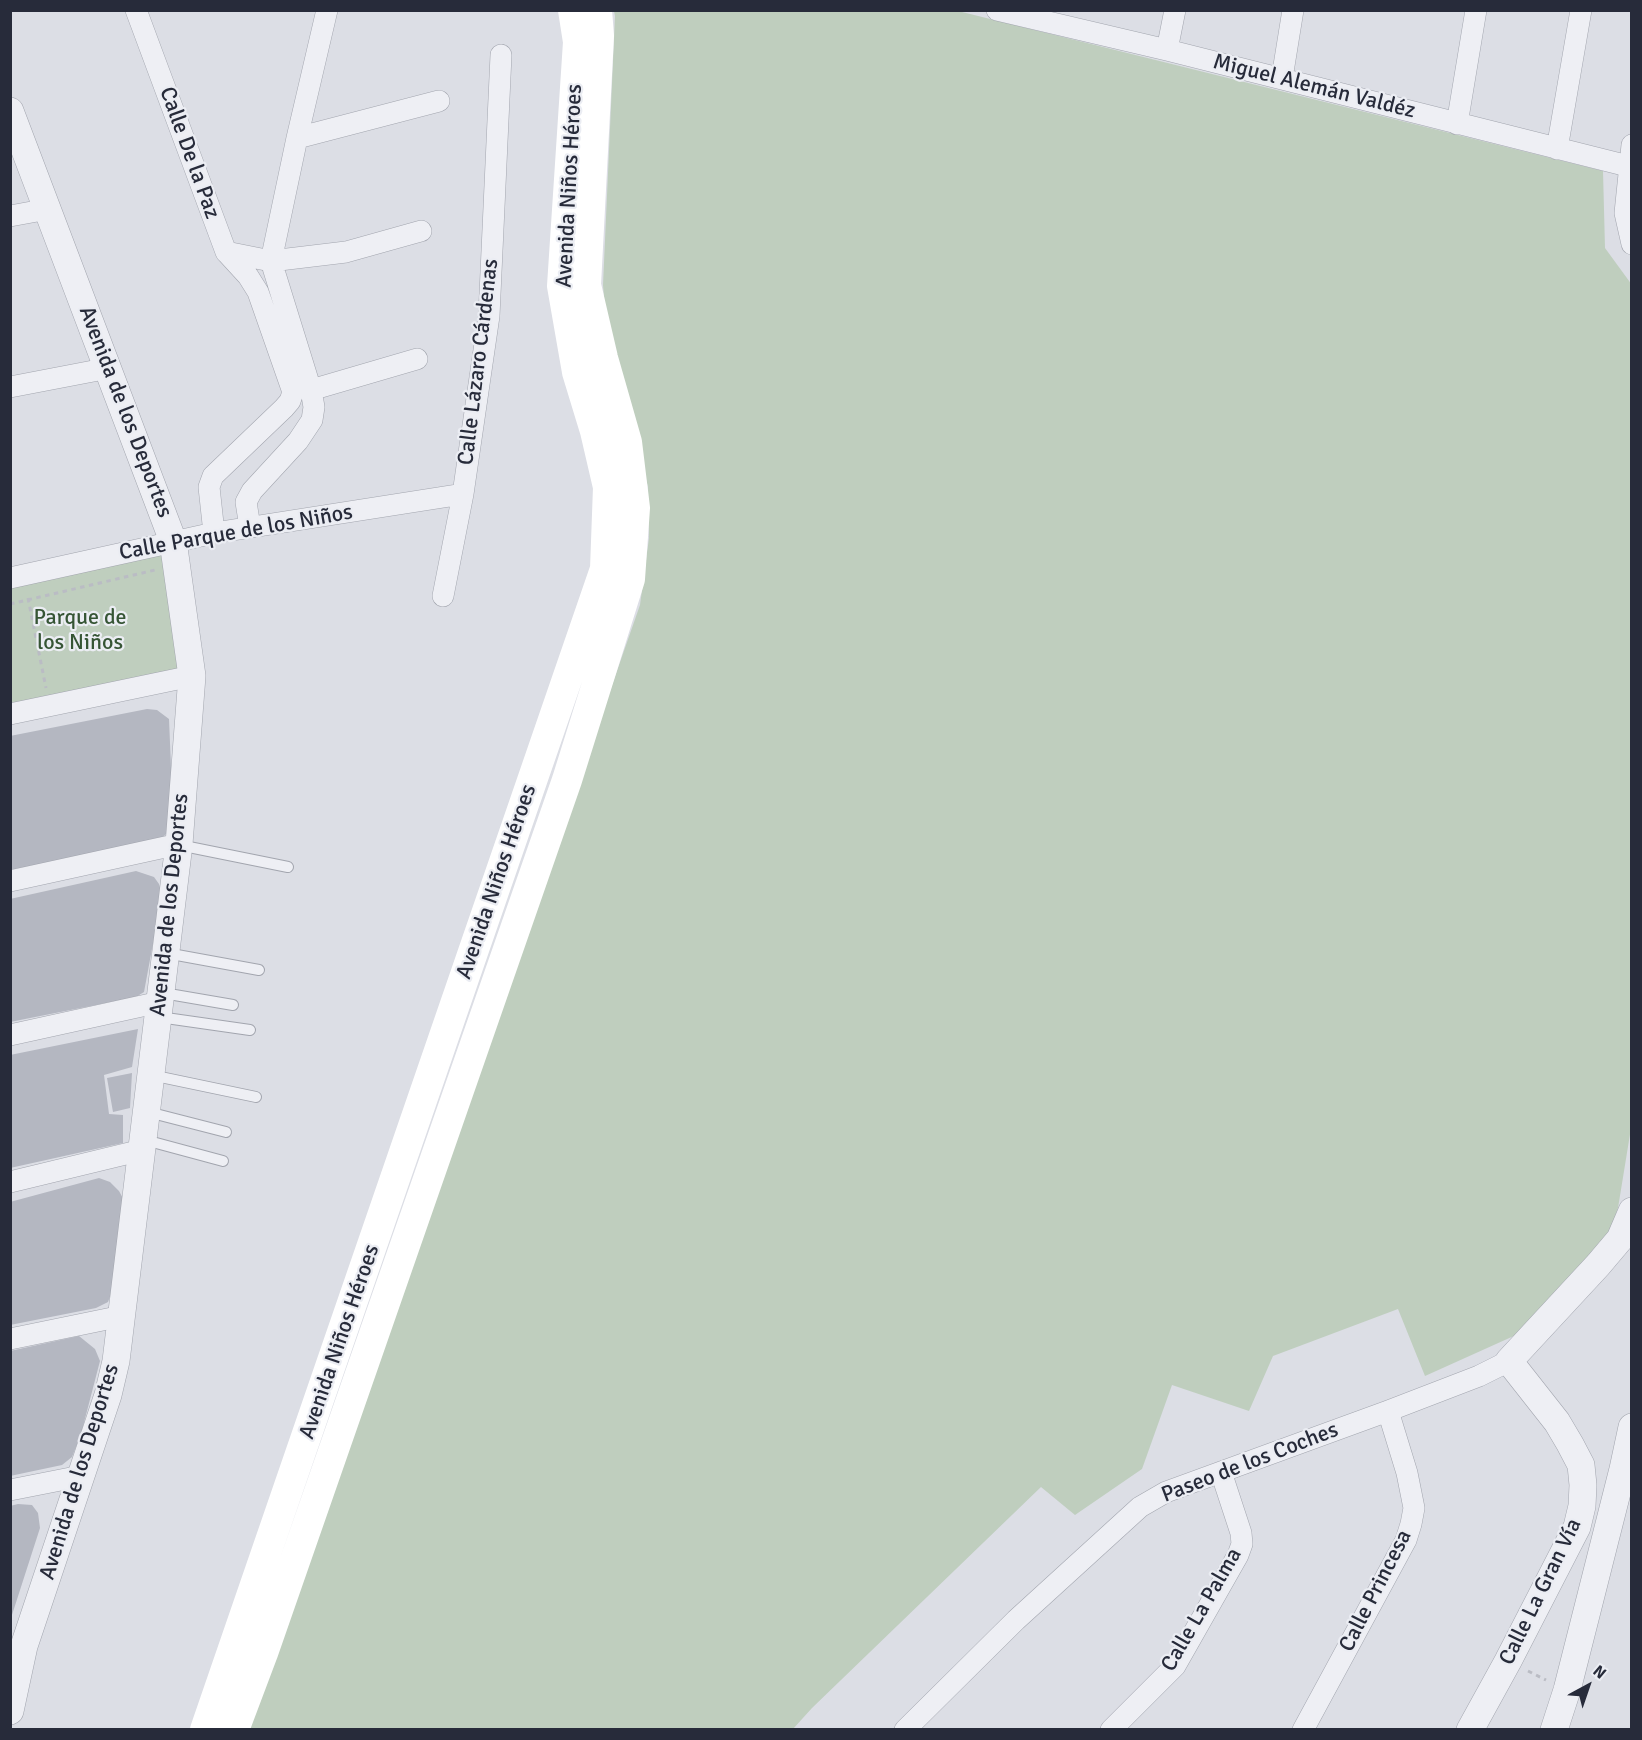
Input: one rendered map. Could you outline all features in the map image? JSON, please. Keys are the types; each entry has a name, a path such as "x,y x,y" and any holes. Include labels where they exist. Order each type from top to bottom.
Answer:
{"main road":[{"name":"Avenida Niños Héroes","path":"218,1729 536,769 605,569 608,487 578,372 562,286 578,42 573,10"},
{"name":"Avenida Niños Héroes","path":"218,1729 267,1642 567,780 630,579 635,508 627,442 603,358 586,285 599,36 597,10"}],"street":[{"name":"Calle De la Paz","path":"136,10 226,252"},
{"path":"250,527 246,502 252,491 298,441 312,420 314,407 311,390 271,261 327,10"},
{"name":"Miguel Alemán Valdéz","path":"996,10 1282,78 1630,167"},
{"path":"1167,50 1175,10"},
{"path":"1282,78 1293,10"},
{"path":"1457,124 1476,10"},
{"path":"1557,149 1581,10"},
{"name":"Calle Lázaro Cárdenas","path":"443,596 463,494 489,316 501,55"},
{"path":"297,138 439,101"},
{"name":"Avenida de los Deportes","path":"10,111 109,368 175,553 192,676 179,844 116,1361 108,1395 81,1476 17,1647 10,1711"},
{"path":"1632,145 1625,213 1632,244"},
{"path":"10,216 48,208"},
{"path":"226,252 271,261 346,252 422,231"},
{"path":"214,534 209,487 213,476 284,408 293,392 258,292 248,276 226,252"},
{"path":"311,390 417,359"},
{"path":"10,387 109,368"},
{"name":"Calle Parque de los Niños","path":"17,577 175,553 214,534 250,527 463,494"},
{"path":"10,714 192,676"},
{"path":"536,769 567,780"},
{"path":"10,881 179,844"},
{"path":"10,1035 160,1004"},
{"path":"10,1182 142,1145"},
{"name":"Paseo de los Coches","path":"904,1730 1016,1620 1140,1507 1166,1492 1479,1376 1509,1360 1598,1265 1626,1240 1632,1211"},
{"path":"10,1339 122,1316"},
{"name":"Calle La Gran Vía","path":"1470,1730 1577,1527 1582,1506 1581,1465 1557,1422 1509,1360"},
{"name":"Calle Princesa","path":"1303,1730 1406,1540 1411,1524 1414,1508 1407,1473 1388,1411"},
{"path":"1554,1730 1627,1472 1632,1427"},
{"name":"Calle La Palma","path":"1111,1730 1175,1666 1238,1555 1242,1544 1241,1533 1221,1472"},
{"path":"10,1490 81,1476"}],"lane":[{"path":"179,844 288,867"},
{"path":"166,953 259,970"},
{"path":"160,1004 233,1005"},
{"path":"160,1004 250,1030"},
{"path":"151,1075 256,1097"},
{"path":"147,1111 226,1132"},
{"path":"142,1145 223,1161"}],"path":[{"path":"10,604 175,553"},
{"path":"17,577 28,600 50,706"},
{"path":"1508,1661 1567,1690"}],"green space":[{"path":"614,11 958,11 1603,171 1605,248 1632,285 1632,1122 1618,1208 1609,1234 1516,1335 1425,1376 1398,1309 1273,1356 1249,1411 1172,1385 1142,1469 1075,1515 1041,1487 793,1729 247,1730 640,605 649,538 648,487 606,320 603,285"},
{"name":"Parque de los Niños","path":"171,544 187,673 11,713 10,579"}],"building":[{"path":"147,709 157,710 169,719 173,815 167,833 160,840 10,870 10,736"},
{"path":"136,871 154,877 162,895 144,992 136,997 10,1022 10,899"},
{"path":"138,1029 132,1067 104,1075 109,1114 123,1115 123,1143 10,1168 10,1055"},
{"path":"132,1073 130,1108 113,1112 107,1078"},
{"path":"99,1178 110,1182 125,1202 115,1283 108,1302 96,1308 10,1325 10,1202"},
{"path":"79,1336 95,1349 100,1361 81,1434 72,1457 62,1465 10,1476 10,1351"},
{"path":"32,1505 38,1513 40,1528 11,1618 10,1506"}]}
